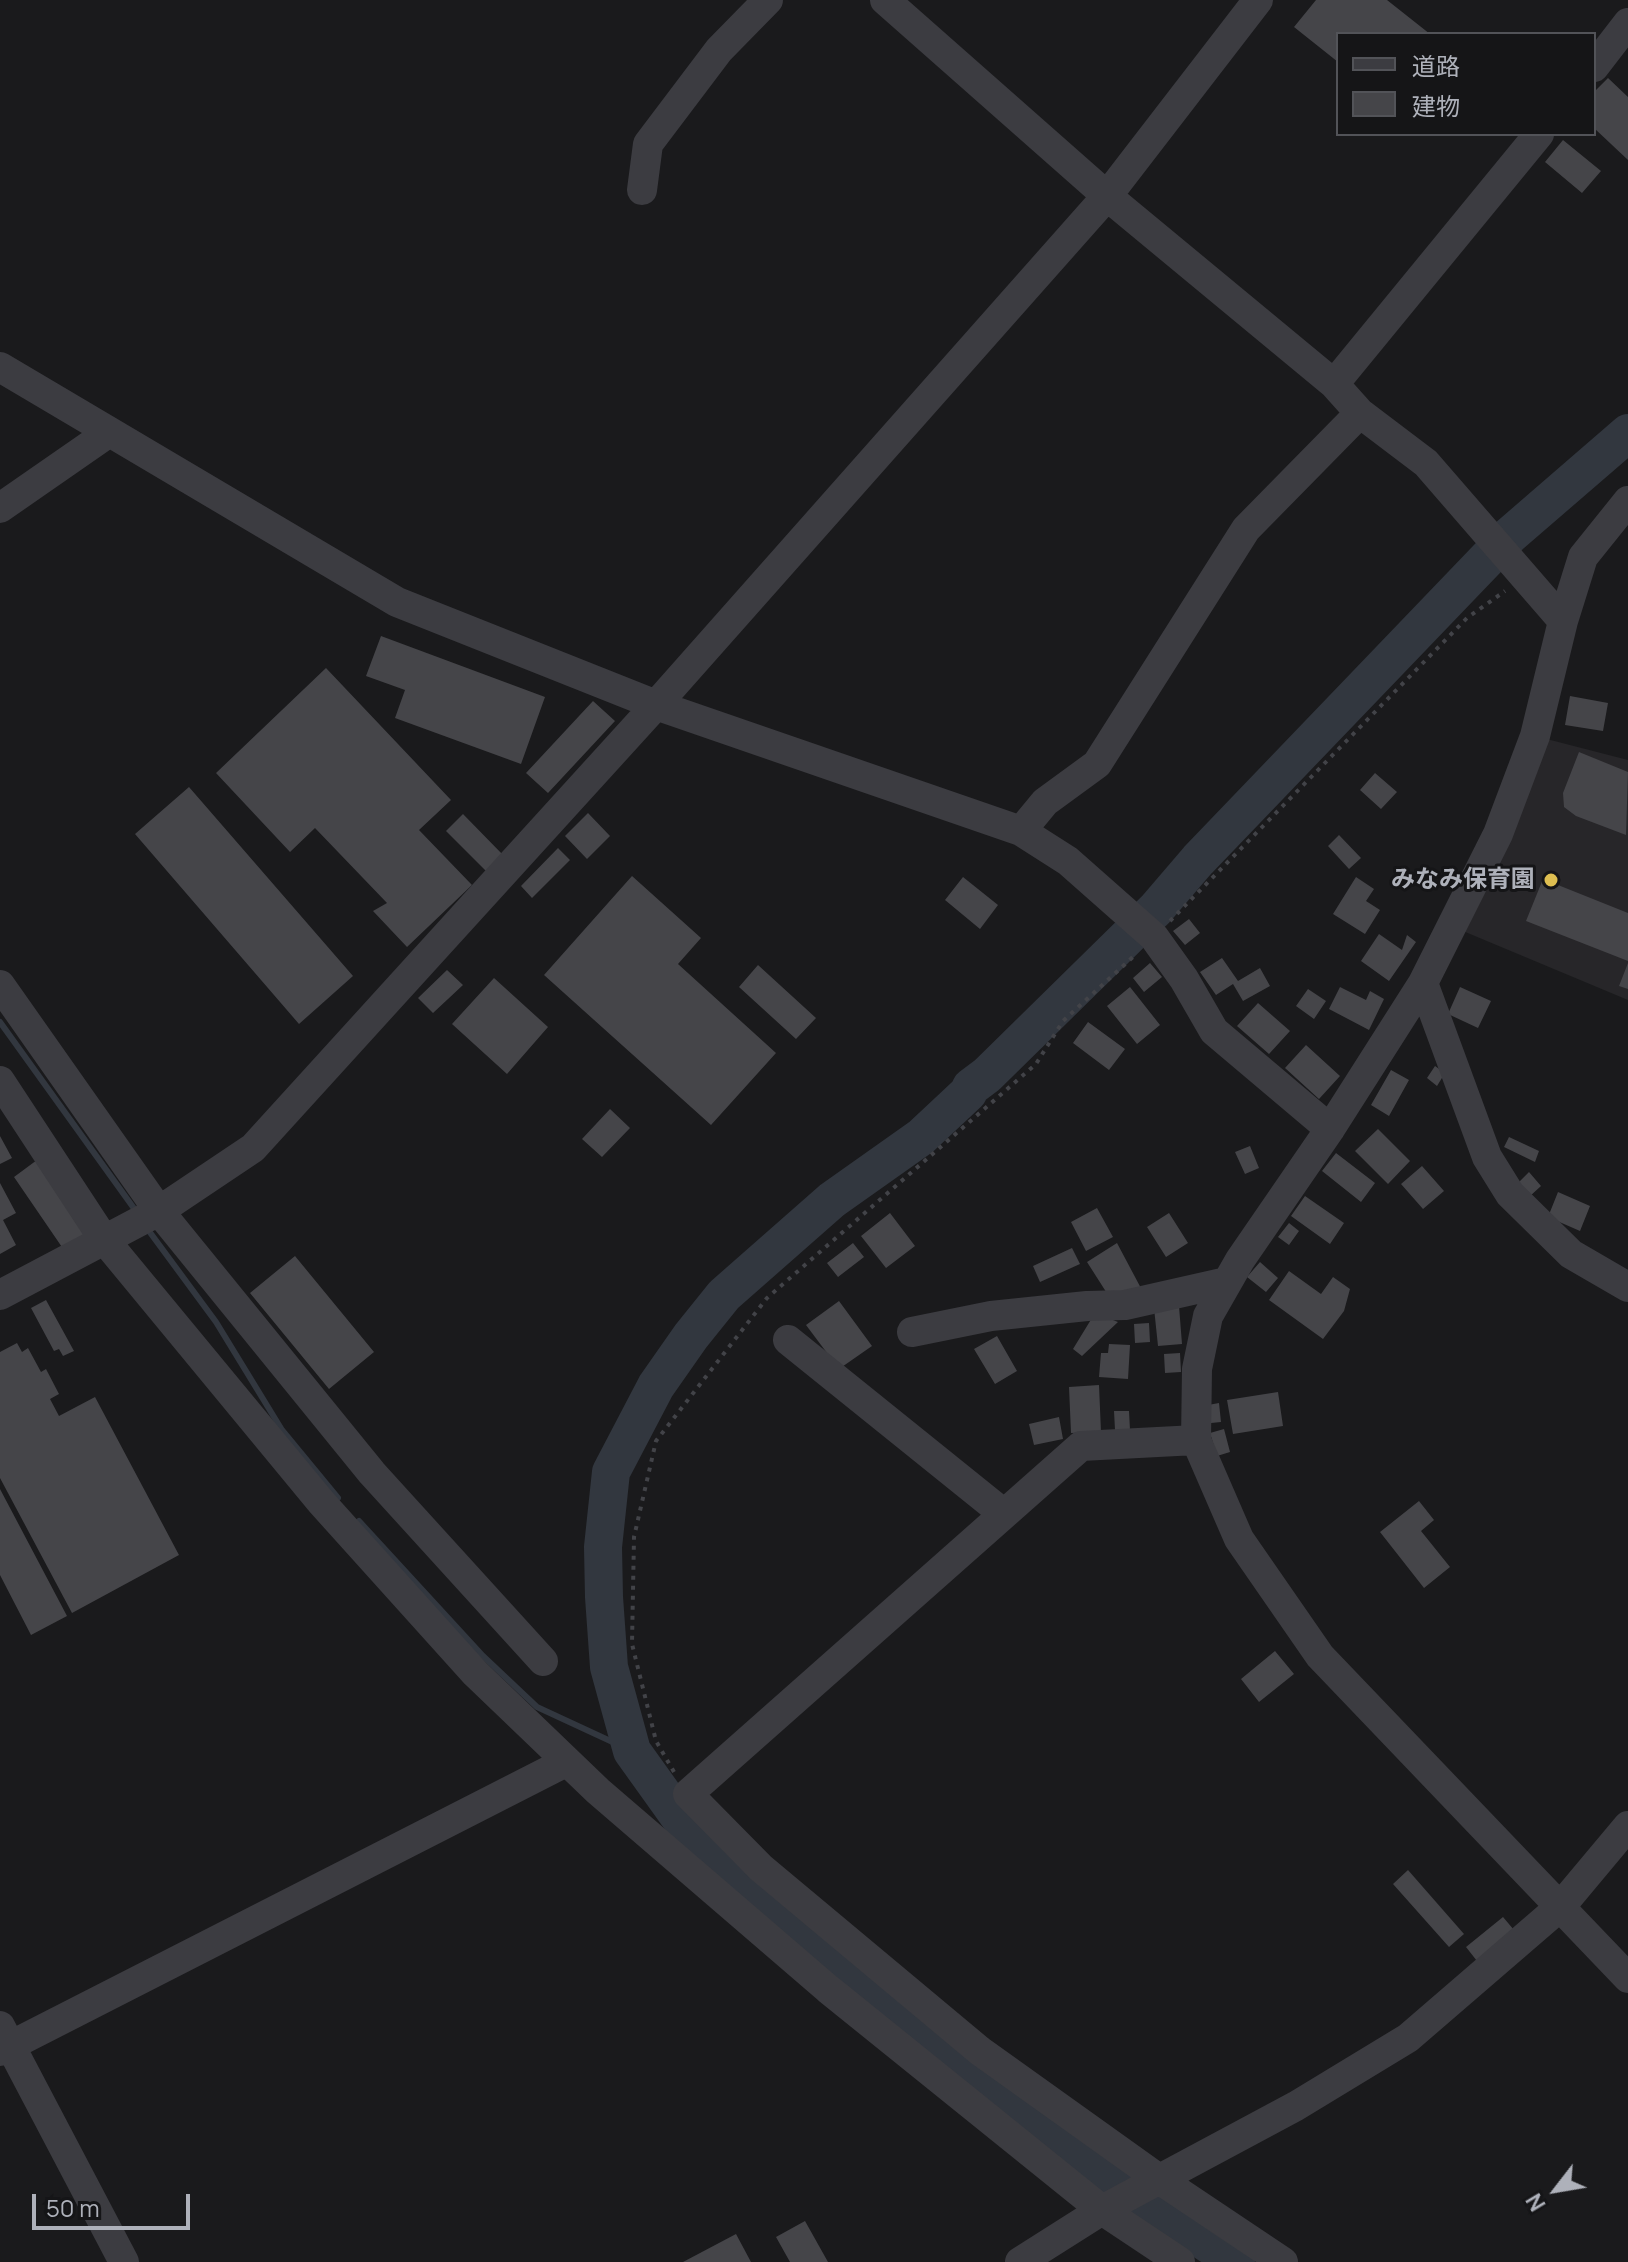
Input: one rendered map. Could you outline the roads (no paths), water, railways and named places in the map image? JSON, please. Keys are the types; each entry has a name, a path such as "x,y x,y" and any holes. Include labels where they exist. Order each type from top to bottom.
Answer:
{"street":[{"path":"642,190 648,144 719,50 768,0"},
{"path":"885,0 1107,196 1334,384 1360,413 1426,463 1563,621"},
{"path":"0,1295 159,1211 253,1148 656,705 1107,196 1258,0"},
{"path":"1596,64 1628,23"},
{"path":"1334,384 1537,136"},
{"path":"0,367 397,602 656,705 1021,831 1068,861 1154,937 1184,979 1214,1031 1330,1129"},
{"path":"1021,831 1045,802 1097,764 1246,529 1360,413"},
{"path":"0,508 108,433"},
{"path":"1628,501 1583,557 1563,621 1535,736 1498,834 1423,983 1330,1129 1240,1260 1208,1316 1197,1369 1196,1440 1239,1539 1320,1656 1628,1978"},
{"path":"1423,983 1487,1157 1510,1194 1571,1254 1628,1287"},
{"path":"0,985 159,1211 372,1473 543,1661"},
{"path":"0,1081 107,1237 321,1502 475,1673 566,1762 828,1989 1102,2210 1180,2262"},
{"path":"912,1332 991,1316 1125,1305 1227,1282"},
{"path":"788,1340 1004,1514"},
{"path":"1196,1440 1081,1446 688,1794 761,1868 980,2051 1159,2179 1283,2262"},
{"path":"124,2262 4,2041 566,1762"},
{"path":"1020,2262 1102,2210 1296,2106 1408,2038 1561,1906 1628,1826"}],"waterway":[{"path":"1236,2262 1038,2133 966,2070 801,1940 705,1853 632,1751 609,1667 603,1547 611,1472 656,1386 724,1295 832,1200 921,1137 987,1075 1156,909 1198,860 1509,536 1628,433"},
{"path":"0,1022 138,1214"},
{"path":"146,1227 216,1322 282,1430 338,1498"},
{"path":"359,1521 483,1656 537,1707 632,1751"}],"place":[{"name":"みなみ保育園","path":"1551,880"}]}
